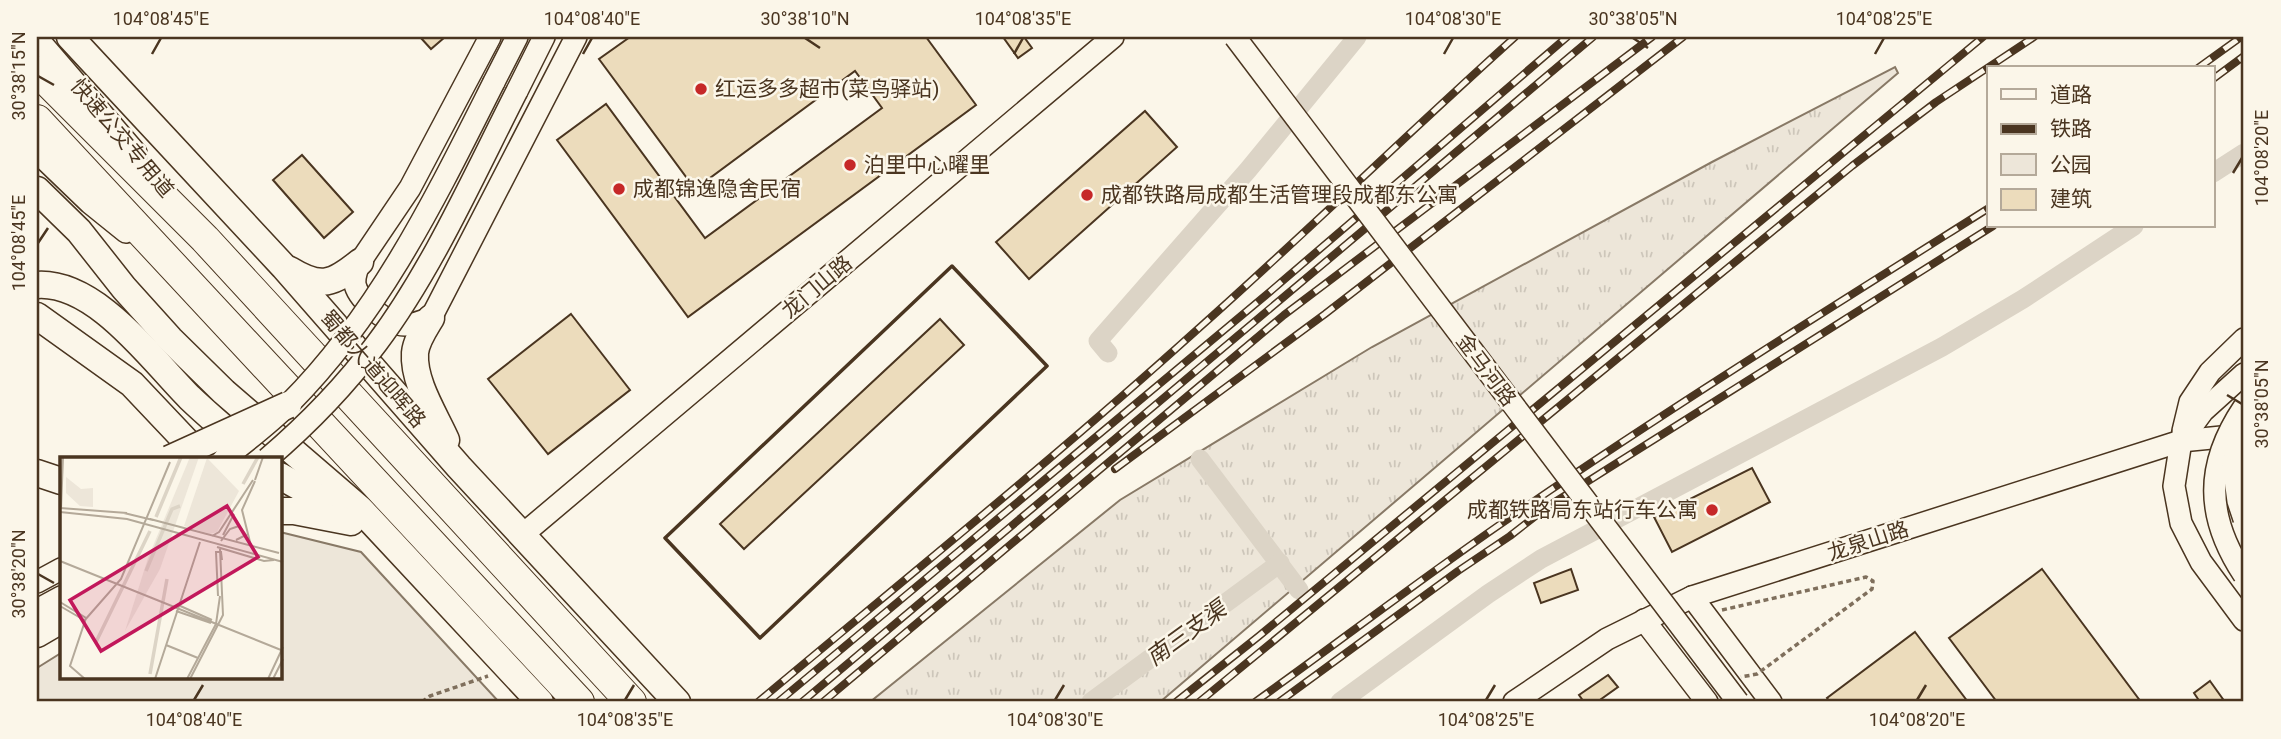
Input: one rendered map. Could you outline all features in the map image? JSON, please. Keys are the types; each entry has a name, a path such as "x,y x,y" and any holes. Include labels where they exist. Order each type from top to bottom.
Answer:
{"highway":[{"name":"蜀都大道迎晖路","path":"37,71 205,239 631,702"},
{"path":"37,120 579,702"}],"main road":[{"name":"蜀都大道迎晖路","path":"70,37 284,267 521,536 677,702"},
{"path":"37,190 79,231 170,340 224,392 360,509 540,702"},
{"path":"284,267 308,281 325,282 342,277 360,262"},
{"path":"37,285 69,291 87,299 127,332 191,398 258,457"},
{"path":"37,316 132,384 202,457"},
{"path":"431,318 415,351 416,367 421,384 459,467"},
{"path":"173,457 288,405"},
{"path":"37,473 60,481"},
{"path":"282,477 369,525 444,597"},
{"path":"282,511 369,525"},
{"path":"37,634 60,622"}],"street":[{"path":"490,37 410,188 360,262 355,275 355,287 369,305 385,319 399,325 412,325 431,318 576,37"},
{"path":"227,457 288,405 312,379 390,278 433,202 517,37"},
{"path":"269,457 307,425 378,342 408,297 544,37"},
{"name":"龙门山路","path":"521,536 1113,37"},
{"name":"金马河路","path":"1235,37 1738,702"},
{"name":"快速公交专用道","path":"37,38 122,136 205,239"},
{"path":"37,152 90,203 193,286"},
{"path":"2244,339 2210,372 2190,402 2174,486 2180,523 2202,562 2244,620"},
{"path":"2181,441 2203,411 2244,374"},
{"path":"2244,407 2219,453 2213,485 2215,512 2221,530 2244,575"},
{"path":"2244,423 2233,464 2238,501 2244,519"},
{"name":"龙泉山路","path":"1514,702 1607,639 1692,597 2181,441 2244,435"},
{"path":"37,582 60,570"},
{"path":"1692,597 1771,702"},
{"path":"37,610 60,598"},
{"path":"1644,620 1707,702"}],"path":[{"path":"1722,610 1866,577 1873,581 1872,589 1757,674 1738,678 1732,673"},
{"path":"422,702 430,696 488,676"}],"green space":[{"path":"1895,67 1898,73 1160,702 870,702 1120,500 1372,347 1712,162"},
{"path":"282,532 361,552 499,702 37,702 37,668 60,654 60,680 282,680"}],"building":[{"path":"420,37 445,37 431,49"},
{"name":"泊里中心曜里","path":"630,37 926,37 976,105 688,317 557,140 606,104 705,238 882,108 855,71 695,189 599,59"},
{"path":"1003,37 1024,37 1032,48 1018,58"},
{"name":"成都铁路局成都生活管理段成都东公寓","path":"1145,111 1177,147 1029,279 996,242"},
{"path":"302,155 353,212 324,238 273,180"},
{"path":"571,314 630,390 548,454 488,379"},
{"path":"940,319 964,345 744,549 720,524"},
{"name":"成都铁路局东站行车公寓","path":"1752,468 1770,502 1672,552 1654,517"},
{"path":"1571,569 1578,590 1541,603 1534,583"},
{"path":"2042,569 2141,702 1997,702 1949,638"},
{"path":"1915,632 1968,702 1830,702 1827,698"},
{"path":"1608,675 1618,687 1597,702 1584,702 1579,695"},
{"path":"2210,681 2225,702 2200,702 2194,693"}],"waterway":[{"path":"1108,353 1098,341 1248,170 1357,37"},
{"path":"2214,172 2244,153"},
{"path":"1340,702 1488,594 1541,559 1942,347 2023,299 2131,228"},
{"path":"1200,459 1299,590"},
{"name":"南三支渠","path":"1091,702 1280,563"}],"railway":[{"path":"758,702 1145,376 1515,37"},
{"path":"778,702 1272,290 1567,37"},
{"path":"802,702 1593,37"},
{"path":"823,702 1284,315 1652,37"},
{"path":"1115,469 1325,314 1683,37"},
{"path":"1176,702 1983,37"},
{"path":"1990,66 2034,37"},
{"path":"2201,66 2241,37"},
{"path":"2214,78 2244,56"},
{"path":"1199,702 1852,166 1936,102 1987,68"},
{"path":"1255,702 1444,564 1567,479 1987,209"},
{"path":"1279,702 1547,507 1990,228"}],"wall":[{"path":"952,266 1047,366 760,638 665,538 952,266"}],"place":[{"name":"红运多多超市(菜鸟驿站)","path":"701,89"},
{"name":"泊里中心曜里","path":"850,165"},
{"name":"成都锦逸隐舍民宿","path":"619,189"},
{"name":"成都铁路局成都生活管理段成都东公寓","path":"1087,195"},
{"name":"成都铁路局东站行车公寓","path":"1712,510"}]}
